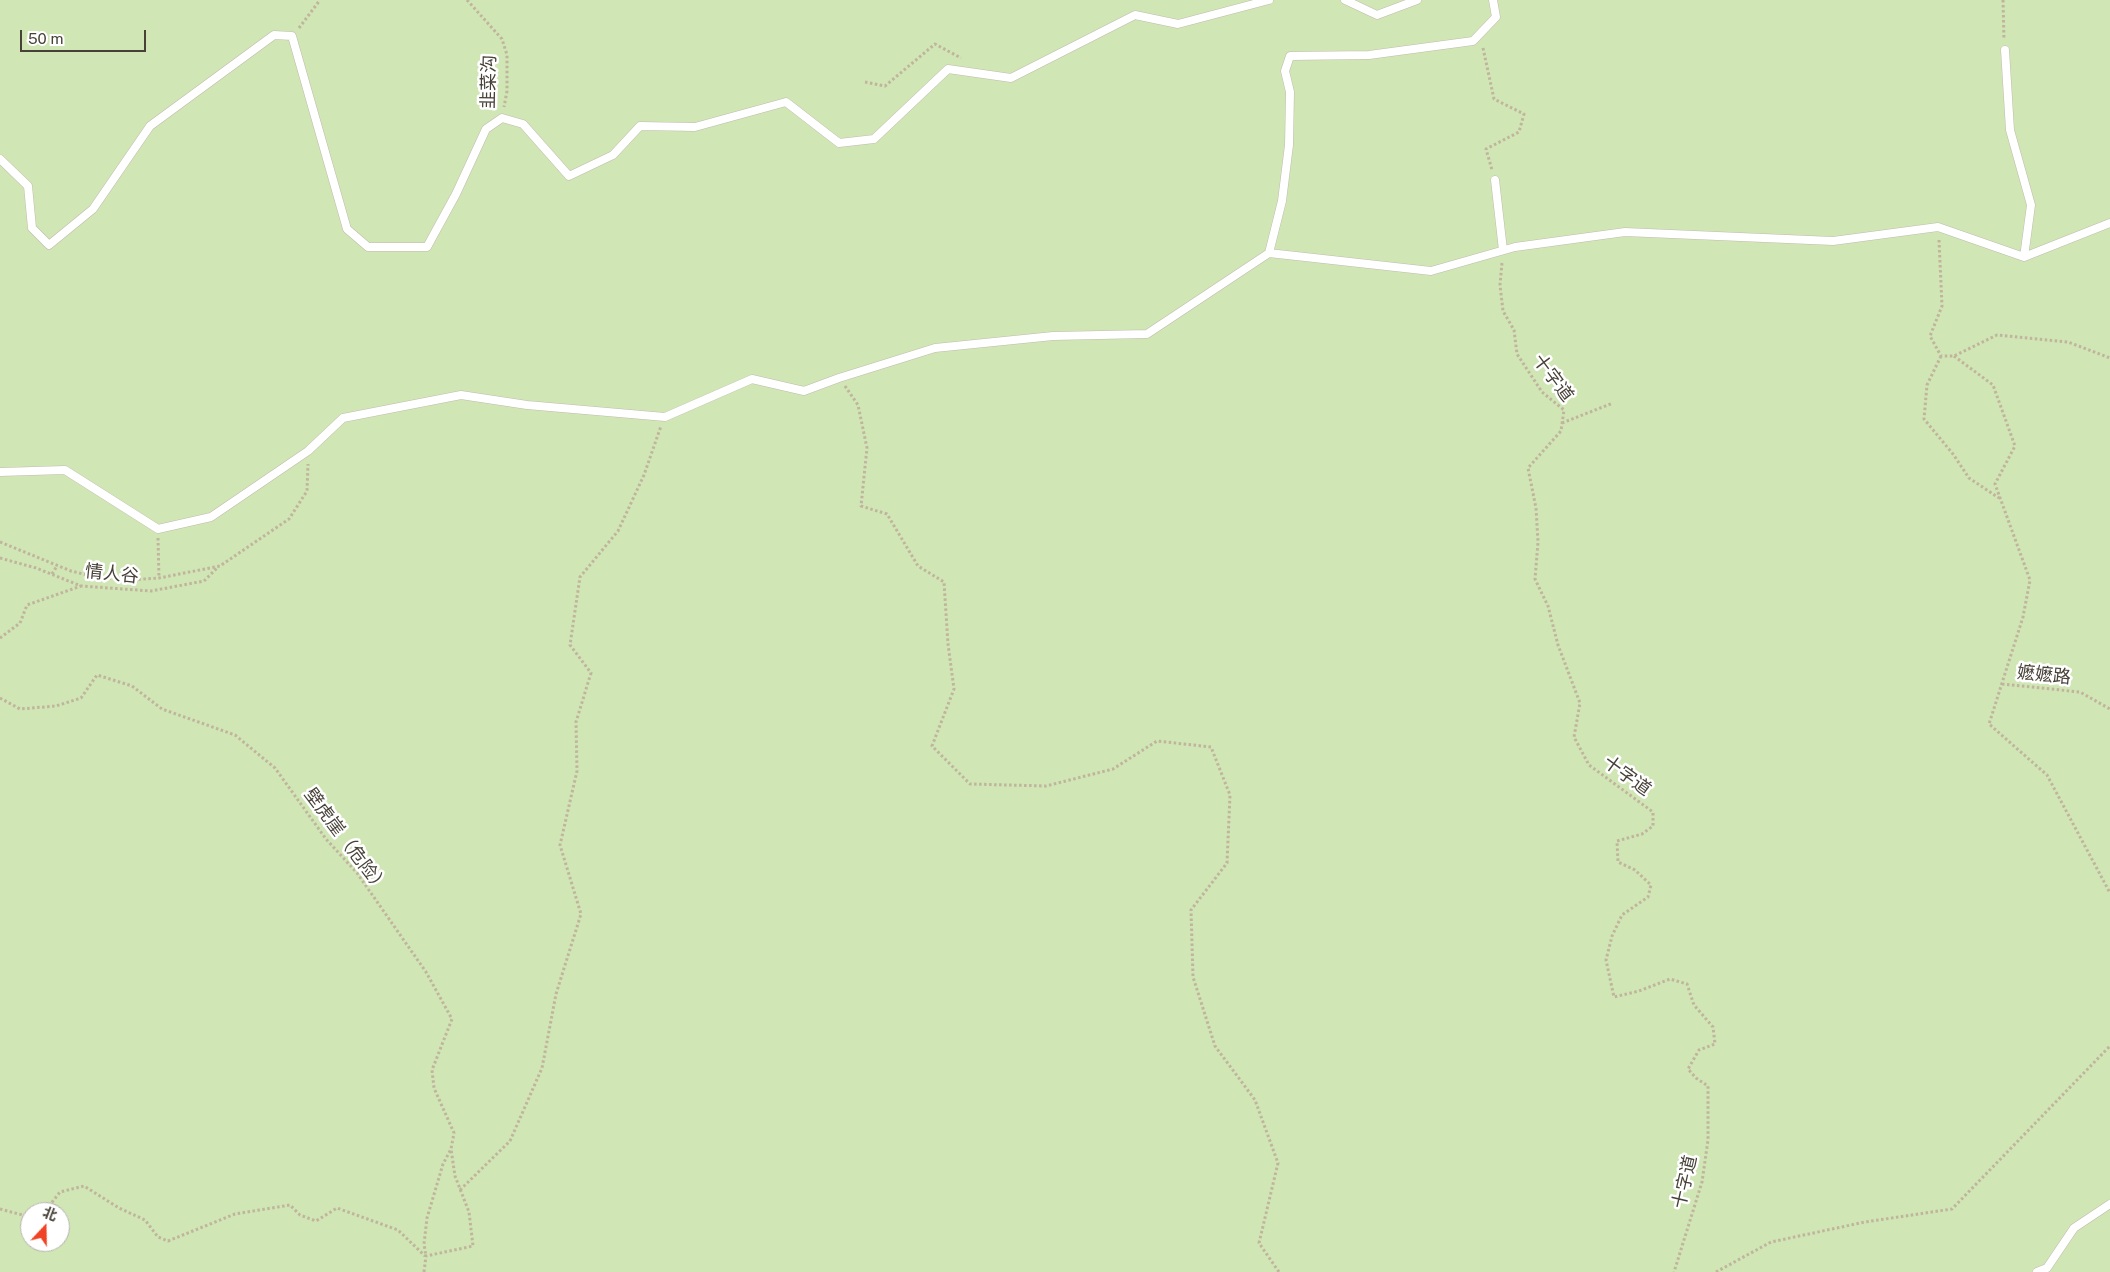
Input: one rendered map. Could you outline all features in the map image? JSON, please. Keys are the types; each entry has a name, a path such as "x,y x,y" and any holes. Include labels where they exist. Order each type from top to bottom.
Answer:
{"lane":[{"path":"0,159 28,186 32,228 49,245 93,209 150,126 274,35 292,36 347,229 368,247 427,247 456,194 486,129 502,118 523,124 569,176 613,155 640,126 695,127 786,102 839,143 874,139 948,69 1011,78 1135,15 1178,24 1269,0"},
{"path":"1345,0 1377,15 1417,0"},
{"path":"1269,253 1282,201 1289,145 1290,92 1285,72 1290,56 1369,55 1473,41 1496,17 1493,0"},
{"path":"2005,50 2010,130 2031,205 2024,257"},
{"path":"1495,180 1503,250"},
{"path":"0,472 65,470 158,529 211,517 308,451 343,418 461,395 527,405 665,417 752,379 804,391 935,348 1052,336 1147,334 1269,253 1432,271 1515,246 1625,232 1833,241 1938,227 2024,257 2110,223"},
{"path":"2037,1272 2047,1268 2074,1228 2110,1204"}],"path":[{"path":"292,36 320,0"},
{"name":"韭菜沟","path":"467,0 502,39 507,56 507,91 502,118"},
{"path":"2003,0 2005,50"},
{"path":"1480,34 1494,99 1524,114 1519,132 1486,149 1495,180"},
{"path":"865,82 884,86 935,44 961,58 962,71"},
{"path":"1938,227 1942,306 1930,336 1941,356"},
{"name":"十字道","path":"1503,250 1500,285 1503,311 1514,330 1517,354 1542,392 1564,410 1561,431 1528,468 1536,508 1538,542 1535,579 1548,606 1558,645 1580,703 1574,737 1589,765 1653,812 1653,826 1642,834 1617,840 1618,862 1635,870 1651,885 1648,897 1622,915 1612,936 1606,960 1614,997 1639,991 1670,979 1687,984 1694,1005 1713,1027 1715,1044 1699,1050 1688,1069 1696,1078 1708,1086 1708,1140 1702,1182 1674,1272"},
{"path":"1941,356 1954,356 1997,335 2068,342 2110,358"},
{"path":"1941,356 1927,385 1924,419 1953,454 1969,478 2000,498"},
{"path":"1954,356 1993,385 2015,446 1994,484 2030,580 2024,617 1989,724 2047,775 2110,893"},
{"path":"839,378 858,405 867,448 861,506 887,514 918,566 944,582 948,644 954,689 932,746 938,753 970,784 1046,786 1113,769 1157,741 1211,747 1230,795 1227,864 1191,910 1193,977 1215,1046 1255,1100 1278,1163 1259,1243 1279,1272"},
{"path":"1562,422 1613,402"},
{"path":"460,1190 510,1141 542,1068 556,994 581,914 560,844 577,771 576,722 591,673 570,645 580,577 618,531 644,475 665,417"},
{"name":"情人谷","path":"0,558 52,574 81,586 150,591 204,581 220,566 289,519 307,491 308,451"},
{"path":"158,529 159,578"},
{"path":"0,542 57,566 95,577 129,580 159,578 220,566"},
{"path":"52,574 57,566"},
{"path":"0,638 20,623 27,605 81,586"},
{"name":"壁虎崖（危险）","path":"0,698 20,709 56,706 81,698 97,675 132,686 162,709 235,735 275,768 326,839 357,873 426,972 452,1019 432,1070 434,1088 454,1133 451,1149 443,1164 427,1218 424,1244 426,1256 424,1272"},
{"name":"嬷嬷路","path":"2002,684 2080,692 2110,709"},
{"path":"1716,1272 1771,1242 1865,1222 1952,1209 2110,1046"},
{"path":"52,1202 60,1192 84,1186 119,1208 144,1220 158,1237 168,1241 234,1214 290,1204 300,1215 316,1220 337,1208 398,1230 426,1256 473,1246 469,1212 455,1176 451,1149"},
{"path":"0,1210 20,1215"}],"green space":[{"path":"0,0 2110,0 2110,1272 0,1272"}]}
